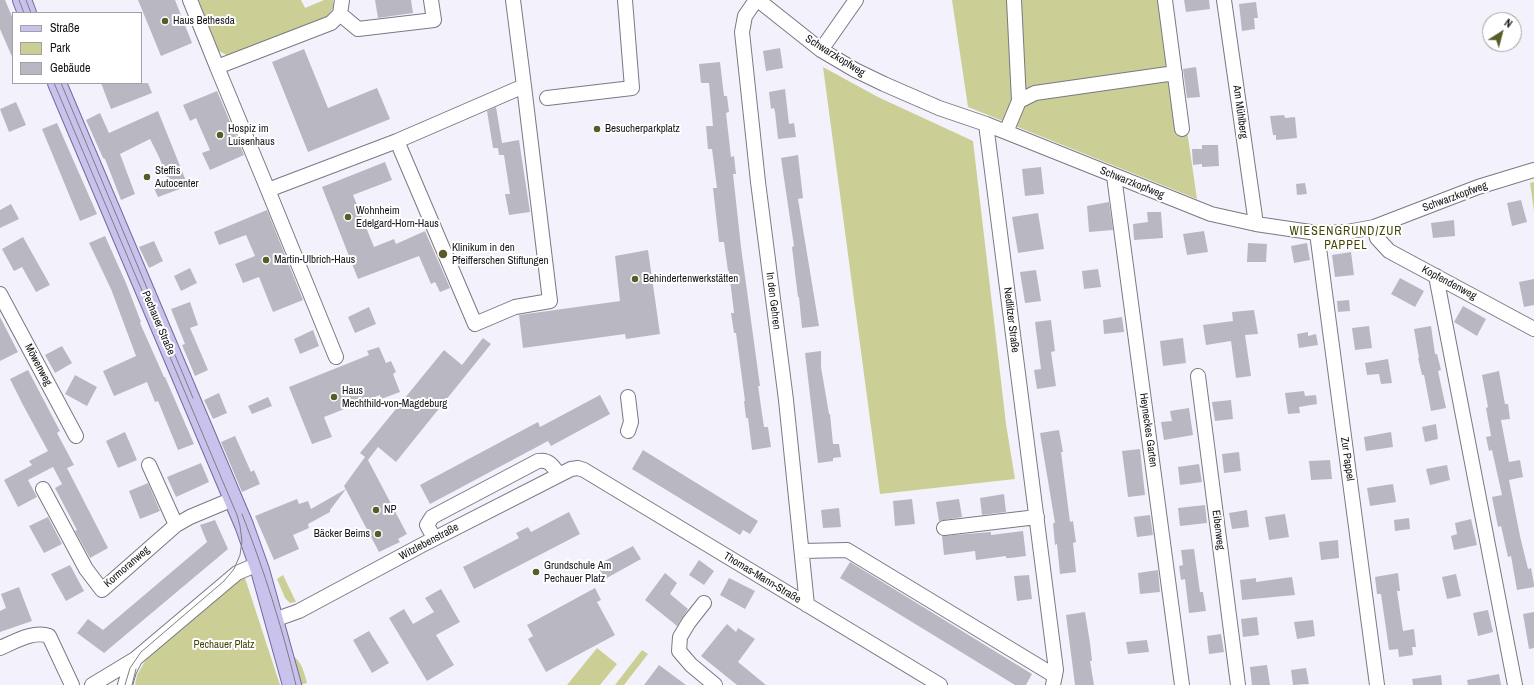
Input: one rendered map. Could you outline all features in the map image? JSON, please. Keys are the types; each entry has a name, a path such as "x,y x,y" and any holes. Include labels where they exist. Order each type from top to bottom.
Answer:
{"main road":[{"path":"22,0 27,12"},
{"name":"Pechauer Straße","path":"57,84 233,499 258,564"},
{"path":"258,564 292,685"}],"street":[{"path":"190,0 336,357"},
{"path":"217,67 331,23 340,14 342,0"},
{"path":"340,14 358,29 434,20 431,0"},
{"path":"397,140 475,324 515,307 550,301 513,0"},
{"path":"547,98 632,88 625,0"},
{"name":"Schwarzkopfweg","path":"757,0 821,50 854,70 884,84 939,108 986,124 1211,214 1256,224 1317,233 1346,232 1374,227 1478,187 1534,170"},
{"name":"In den Gehren","path":"757,0 745,16 742,32 758,182 786,400 807,605"},
{"path":"821,50 856,0"},
{"path":"1006,132 1019,101 1014,0"},
{"path":"1165,0 1182,129"},
{"name":"Am Mühlberg","path":"1224,0 1256,224"},
{"path":"1019,101 1035,93 1175,73"},
{"path":"268,190 397,140 524,86"},
{"name":"Nedlitzer Straße","path":"986,124 1056,670 1054,681"},
{"name":"Heyneckes Garten","path":"1114,176 1182,685"},
{"name":"Kopfendenweg","path":"1374,227 1377,238 1389,251 1534,329"},
{"name":"Zur Pappel","path":"1317,233 1377,685"},
{"path":"1436,276 1515,685"},
{"name":"Möwenweg","path":"0,294 76,436"},
{"name":"Eibenweg","path":"1198,376 1238,685"},
{"path":"628,397 630,422 628,431"},
{"path":"434,538 427,525 430,518 538,461 544,460 548,462 559,475"},
{"path":"149,465 176,525"},
{"name":"Witzlebenstraße","path":"274,620 300,611 434,538 571,468 584,470"},
{"name":"Thomas-Mann-Straße","path":"584,470 940,685"},
{"name":"Kormoranweg","path":"42,489 86,569 102,590 176,525 190,517 233,499"},
{"path":"944,528 1037,517"},
{"path":"802,551 847,550 1054,681"},
{"path":"92,685 135,659 238,573 258,564"},
{"path":"704,603 689,622 680,637 679,651 691,666 714,685"},
{"path":"0,648 35,635 42,634 48,636 72,685"},
{"path":"125,685 129,671 135,659"}],"green space":[{"path":"197,0 301,0 305,8 324,0 333,0 334,7 325,19 230,57 217,50"},
{"path":"952,0 1168,0 1197,199 968,107"},
{"path":"823,67 878,97 973,141 1006,424 1015,479 880,494"},
{"path":"1534,182 1534,211 1530,183"},
{"path":"283,575 296,602 290,603 285,598 277,579"},
{"name":"Pechauer Platz","path":"245,578 280,685 135,685 137,675 148,656 238,581"},
{"path":"597,648 617,664 600,685 567,685"},
{"path":"642,650 648,654 624,685 615,685"},
{"path":"292,655 304,671 307,683 300,685"}],"building":[{"path":"0,0 5,0 12,17 12,57 0,29"},
{"name":"Haus Bethesda","path":"138,0 175,0 192,43 161,56"},
{"path":"375,0 411,0 413,13 378,18"},
{"path":"1184,0 1209,0 1210,9 1186,12"},
{"path":"1256,2 1258,18 1254,18 1255,29 1242,31 1239,4"},
{"path":"780,48 783,68 766,71 763,51"},
{"path":"304,49 328,108 377,88 390,119 308,152 272,62"},
{"path":"720,62 724,96 727,96 729,112 726,113 731,157 734,156 736,174 733,174 741,247 760,386 758,386 764,427 768,427 771,447 752,450 748,418 746,418 736,333 734,333 731,313 734,313 729,271 724,242 719,242 713,188 717,188 712,149 708,149 706,126 713,126 709,83 701,83 699,64"},
{"path":"1196,67 1200,97 1187,98 1183,69"},
{"path":"148,83 152,93 111,109 101,84"},
{"path":"785,89 789,124 794,123 796,137 778,139 775,112 774,108 771,109 769,92"},
{"name":"Hospiz im Luisenhaus","path":"217,91 244,155 210,170 202,153 210,150 196,118 190,121 183,105"},
{"path":"16,102 26,125 9,132 0,109"},
{"path":"496,107 502,143 519,140 530,212 509,215 505,194 510,194 504,155 499,155 498,148 493,148 487,111"},
{"path":"158,111 188,186 158,197 153,186 168,180 150,139 120,154 135,194 121,200 105,159 103,158 86,120 100,113 109,133"},
{"path":"1284,115 1285,118 1295,117 1297,138 1276,140 1276,135 1273,135 1270,116"},
{"path":"57,123 97,214 80,221 42,129"},
{"path":"1202,145 1218,145 1219,166 1202,167 1202,164 1193,165 1192,149 1202,149"},
{"path":"798,155 803,198 798,199 819,326 802,328 792,247 794,246 781,158"},
{"name":"Wohnheim Edelgard-Horn-Haus","path":"385,162 392,180 353,195 374,247 394,239 396,244 425,231 450,288 440,292 435,282 431,284 419,256 358,279 322,187"},
{"path":"1041,167 1044,194 1025,196 1022,169"},
{"path":"1305,183 1307,194 1297,195 1296,184"},
{"path":"1521,200 1527,222 1512,226 1507,203"},
{"path":"1109,202 1113,230 1089,232 1087,206"},
{"path":"11,204 19,219 0,228 0,210"},
{"name":"Martin-Ulbrich-Haus","path":"267,210 303,300 273,312 259,277 243,283 235,264 255,256 246,235 219,245 214,232"},
{"path":"1147,212 1161,212 1163,238 1134,240 1133,224 1148,222"},
{"path":"1038,213 1044,249 1018,253 1012,217"},
{"path":"1454,220 1455,236 1433,238 1431,223"},
{"path":"1204,231 1208,252 1187,255 1183,234"},
{"path":"105,236 126,283 141,322 140,323 194,444 178,450 158,401 155,402 147,382 114,396 103,371 136,356 111,289 89,243"},
{"path":"23,237 50,285 36,292 22,267 14,271 2,249"},
{"path":"154,241 163,261 149,268 139,247"},
{"path":"1248,243 1267,244 1266,262 1247,262"},
{"path":"1307,243 1310,260 1294,263 1291,246"},
{"name":"Behindertenwerkstätten","path":"648,250 660,334 626,339 625,334 523,348 519,315 620,301 615,256"},
{"path":"1351,252 1354,275 1335,277 1332,255"},
{"path":"190,268 197,283 181,291 174,276"},
{"path":"1098,269 1101,287 1084,289 1082,271"},
{"path":"1036,270 1041,301 1025,303 1020,272"},
{"path":"1400,278 1424,291 1415,307 1391,294"},
{"path":"1534,279 1534,305 1524,307 1519,282"},
{"path":"1349,300 1350,311 1338,312 1337,301"},
{"path":"190,302 198,325 190,328 208,370 195,376 182,345 185,344 171,309"},
{"path":"1463,306 1486,319 1477,336 1454,322"},
{"path":"369,307 376,324 355,333 348,317"},
{"path":"1254,310 1258,334 1245,335 1251,376 1236,378 1231,341 1206,345 1203,325 1233,321 1232,312"},
{"path":"0,317 18,352 0,361"},
{"path":"1122,317 1124,332 1104,334 1103,320"},
{"path":"1051,320 1055,351 1051,352 1056,386 1037,389 1034,370 1041,369 1035,322"},
{"path":"1369,326 1372,348 1355,350 1352,328"},
{"path":"1431,326 1435,354 1437,354 1441,370 1438,371 1446,408 1431,411 1424,375 1422,375 1418,358 1414,329"},
{"path":"313,330 319,346 300,354 294,339"},
{"path":"1308,332 1308,336 1316,334 1318,345 1299,348 1297,334"},
{"path":"483,338 491,344 396,462 378,447 368,460 407,534 398,539 400,542 379,552 344,486 365,457 360,453 444,350 462,365"},
{"path":"1183,338 1186,363 1163,366 1160,341"},
{"path":"62,346 72,363 55,373 45,355"},
{"name":"Haus Mechthild-von-Magdeburg","path":"379,347 386,363 391,361 396,372 393,374 400,392 381,399 380,395 324,417 332,437 312,444 289,387 369,355 367,351"},
{"path":"821,351 821,367 830,414 833,444 839,444 841,457 833,458 833,461 818,463 805,353"},
{"path":"1388,359 1392,383 1381,384 1379,374 1367,375 1365,363"},
{"path":"28,370 60,431 57,433 74,465 67,468 108,548 90,558 75,531 77,530 55,488 62,484 53,467 28,480 37,497 18,507 4,480 32,465 29,461 48,451 10,379"},
{"path":"1499,371 1505,404 1508,404 1510,419 1501,420 1509,462 1520,460 1523,477 1509,480 1520,536 1528,569 1531,568 1534,584 1534,587 1517,590 1511,556 1508,557 1501,526 1498,527 1492,497 1502,495 1492,450 1489,451 1486,437 1491,436 1486,408 1488,407 1482,375"},
{"path":"75,375 97,387 87,406 65,394"},
{"path":"1304,391 1305,396 1316,395 1317,404 1299,407 1300,413 1288,414 1285,393"},
{"path":"219,393 227,413 213,419 204,400"},
{"path":"600,395 610,414 551,446 548,441 430,504 420,485 538,422 540,427"},
{"path":"268,397 272,406 252,414 248,406"},
{"path":"1231,400 1233,419 1215,421 1212,402"},
{"path":"1189,408 1193,435 1164,440 1161,422 1172,421 1170,411"},
{"path":"1436,424 1438,439 1425,442 1422,427"},
{"path":"1059,430 1063,452 1061,452 1070,522 1073,521 1076,542 1073,543 1076,572 1060,574 1057,544 1055,545 1053,523 1055,523 1040,433"},
{"path":"125,432 137,460 118,468 106,441"},
{"path":"1391,432 1393,447 1366,451 1364,437"},
{"path":"235,436 251,472 254,470 260,484 242,492 221,442"},
{"path":"1140,449 1145,495 1128,497 1122,451"},
{"path":"643,450 758,521 750,534 743,530 740,535 632,469"},
{"path":"1239,452 1241,471 1224,473 1222,454"},
{"path":"1330,460 1332,479 1311,480 1309,461"},
{"path":"201,463 209,482 176,497 167,477"},
{"path":"1199,464 1202,482 1180,485 1178,467"},
{"path":"1447,465 1450,480 1430,485 1426,469"},
{"path":"148,483 160,511 140,519 129,491"},
{"path":"1393,484 1396,502 1370,506 1367,488"},
{"path":"346,489 330,512 308,524 309,528 293,535 299,549 274,560 255,516 297,499 299,504 308,501 311,509"},
{"path":"1004,494 1006,512 982,515 980,498"},
{"path":"912,499 915,524 895,526 893,501"},
{"path":"959,499 962,517 939,521 936,502"},
{"path":"1205,505 1207,523 1180,526 1178,508"},
{"path":"839,508 841,527 823,528 821,510"},
{"path":"1247,510 1249,527 1232,529 1229,513"},
{"path":"569,512 580,534 474,589 463,567 519,538 516,533 528,527 531,532"},
{"path":"1285,514 1289,537 1269,540 1265,517"},
{"path":"1150,515 1153,535 1137,537 1134,517"},
{"path":"48,517 62,544 44,553 29,526"},
{"path":"1409,518 1410,529 1395,531 1394,520"},
{"path":"1471,519 1477,545 1454,550 1451,536 1457,534 1455,523"},
{"path":"215,520 228,549 104,653 77,633 88,619 103,630 207,542 200,525"},
{"path":"1023,531 1026,556 1006,558 1006,556 976,560 975,551 944,555 942,536 991,532 991,535"},
{"path":"1338,540 1339,558 1321,560 1319,542"},
{"path":"633,546 641,559 605,579 597,565"},
{"path":"1194,549 1200,592 1203,592 1206,611 1189,613 1185,579 1181,580 1179,566 1183,565 1181,550"},
{"path":"699,560 714,571 704,585 689,575"},
{"path":"850,562 1032,674 1026,685 1015,685 840,578"},
{"path":"70,565 84,591 66,601 51,574"},
{"path":"1158,570 1160,592 1140,594 1138,573"},
{"path":"665,573 677,583 670,594 688,609 677,626 645,600"},
{"path":"1398,573 1400,591 1397,591 1403,631 1414,629 1416,647 1412,647 1413,655 1399,657 1398,649 1389,650 1381,594 1377,594 1375,577"},
{"path":"1456,574 1461,596 1447,599 1442,577"},
{"path":"1029,575 1032,599 1017,601 1014,576"},
{"path":"1292,577 1295,595 1242,600 1240,580 1256,578 1256,582"},
{"path":"729,578 755,591 745,609 720,595"},
{"path":"19,587 32,621 0,632 0,611 6,608 1,594"},
{"path":"595,588 601,600 597,602 615,635 546,672 528,639 533,636 527,625"},
{"path":"441,589 460,622 436,635 454,665 427,681 389,618 404,609 413,624 434,612 425,598"},
{"path":"1488,610 1493,632 1478,636 1473,613"},
{"path":"1085,612 1094,685 1075,685 1066,615"},
{"path":"1534,612 1534,648 1529,649 1523,614"},
{"path":"1257,617 1259,635 1243,637 1241,619"},
{"path":"1313,620 1315,636 1297,639 1294,622"},
{"path":"727,624 736,632 738,628 755,639 738,662 766,685 737,685 701,656"},
{"path":"369,631 389,663 372,673 353,640"},
{"path":"1221,634 1224,652 1209,654 1207,636"},
{"path":"1147,640 1149,652 1128,654 1126,642"},
{"path":"659,665 686,685 644,685"},
{"path":"1267,665 1270,685 1252,685 1250,667"},
{"path":"1306,668 1309,684 1293,685 1291,670"},
{"path":"1499,674 1501,685 1468,685 1467,680"},
{"path":"1441,675 1442,685 1413,685 1412,679"}],"tram line":[{"path":"19,0 24,12"},
{"path":"26,0 31,12"},
{"path":"54,84 237,515 242,541 240,555 234,569 224,581 141,652 130,668 125,685"},
{"path":"61,84 193,398"},
{"path":"242,514 272,599 296,685"},
{"path":"132,685 136,669"}],"place":[{"name":"Haus Bethesda","path":"165,21"},
{"name":"Besucherparkplatz","path":"597,129"},
{"name":"Hospiz im Luisenhaus","path":"220,135"},
{"name":"Steffis Autocenter","path":"147,177"},
{"name":"Wohnheim Edelgard-Horn-Haus","path":"348,217"},
{"name":"Klinikum in den Pfeifferschen Stiftungen","path":"443,254"},
{"name":"Martin-Ulbrich-Haus","path":"266,260"},
{"name":"Behindertenwerkstätten","path":"635,279"},
{"name":"Haus Mechthild-von-Magdeburg","path":"334,397"},
{"name":"NP","path":"376,510"},
{"name":"Bäcker Beims","path":"378,534"},
{"name":"Grundschule Am Pechauer Platz","path":"536,572"}],"district":[{"name":"WIESENGRUND/ZUR PAPPEL","path":"1346,239"}]}
